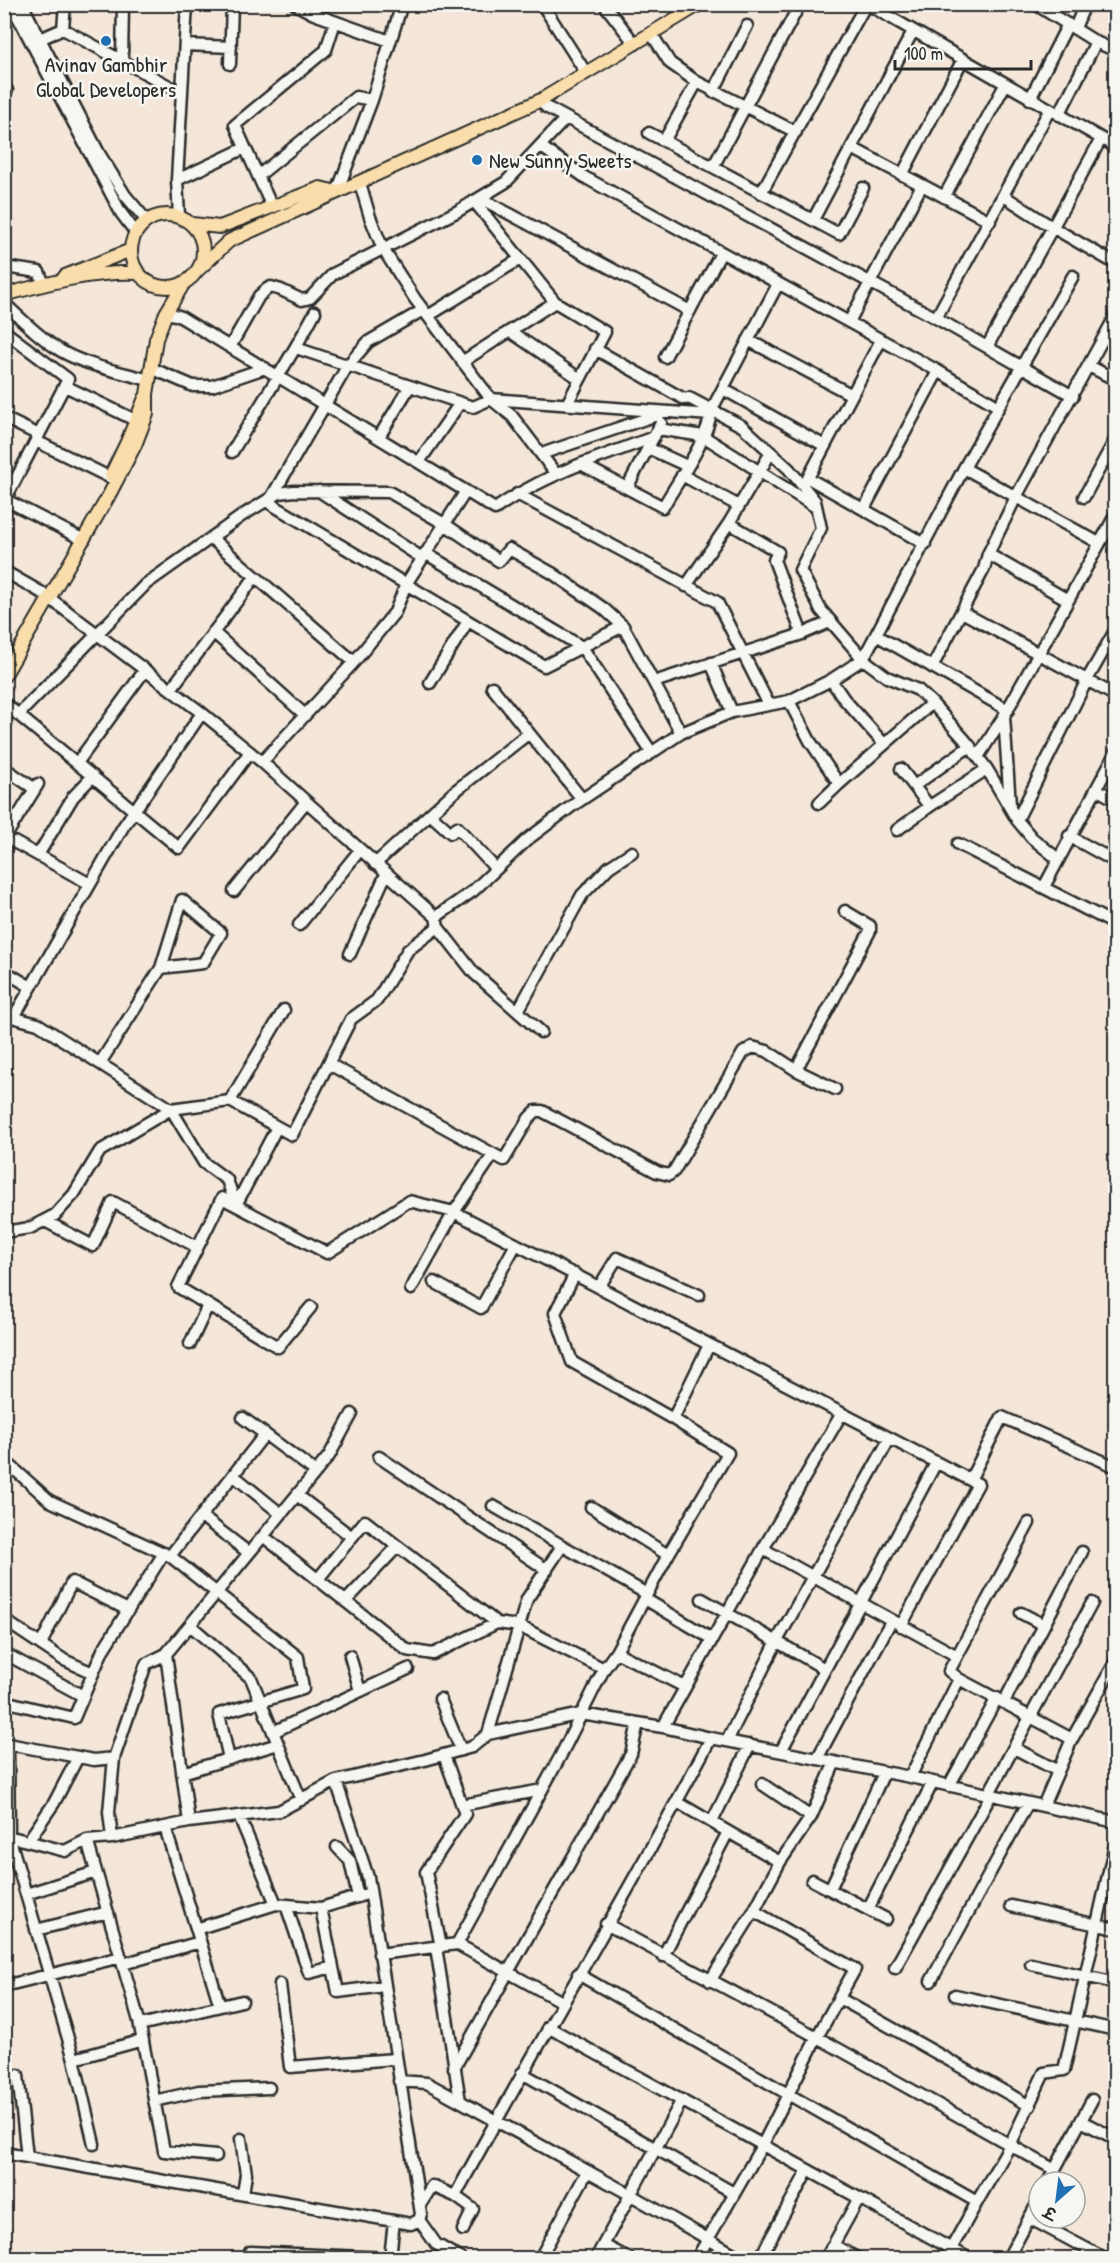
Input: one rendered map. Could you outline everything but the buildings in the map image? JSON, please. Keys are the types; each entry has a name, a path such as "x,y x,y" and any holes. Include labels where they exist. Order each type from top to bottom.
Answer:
{"main road":[{"path":"4,661 46,596 135,445 147,414 147,394 156,339 166,313 184,283 229,241 540,100 700,4"},
{"path":"192,224 220,227 320,188 337,192"},
{"path":"184,283 168,287 157,286 146,281 138,273 131,250 136,233 147,221 157,216 168,215 178,216 192,224 200,234 203,246 203,258 199,270"},
{"path":"4,295 44,284 131,250"},
{"path":"44,284 118,272 138,273"},
{"path":"166,313 168,287"},
{"path":"80,538 127,442 147,394"},
{"path":"4,676 46,596"}],"street":[{"path":"11,4 125,195 147,221"},
{"path":"22,4 35,42 121,213 136,233"},
{"path":"63,28 65,4"},
{"path":"122,61 123,4"},
{"path":"178,216 177,180 187,4"},
{"path":"230,64 232,4"},
{"path":"295,4 314,14 390,41"},
{"path":"337,192 372,100 402,4"},
{"path":"542,4 586,73"},
{"path":"604,4 635,44"},
{"path":"713,167 800,4"},
{"path":"761,193 867,4 962,61 1116,147"},
{"path":"1035,4 1096,42 1116,51"},
{"path":"1030,99 1086,4"},
{"path":"272,207 235,125 326,50 335,22"},
{"path":"713,92 747,26"},
{"path":"35,42 63,28"},
{"path":"63,28 182,93"},
{"path":"813,220 913,31"},
{"path":"651,33 670,63 697,82 796,132"},
{"path":"936,318 1004,196 1096,42"},
{"path":"184,45 231,47"},
{"path":"902,175 962,61"},
{"path":"664,141 697,82"},
{"path":"944,197 1005,85"},
{"path":"258,176 356,98 372,100"},
{"path":"540,100 546,107 936,318 1073,396"},
{"path":"230,347 259,296 267,289 271,287 302,300 310,298 333,274 506,182 566,118"},
{"path":"649,133 839,234 863,189"},
{"path":"987,347 1101,140"},
{"path":"540,146 586,178 938,371 999,407"},
{"path":"177,180 245,148"},
{"path":"852,148 990,221"},
{"path":"360,183 383,249 425,313 491,399 512,416 556,474"},
{"path":"849,322 922,185"},
{"path":"1004,196 1052,227 1115,261"},
{"path":"477,199 520,259 555,302 605,332 567,404"},
{"path":"477,199 690,311"},
{"path":"665,357 721,253"},
{"path":"268,500 348,365 368,342 425,313 520,259"},
{"path":"4,267 39,272 44,284"},
{"path":"4,1232 30,1228 55,1215 74,1194 100,1151 171,1109 230,1101 292,1135 351,1019 377,1000 408,950 528,839 582,799 681,733 732,712 789,701 831,680 863,658 964,468 1073,276"},
{"path":"582,464 663,507 703,436 723,389 778,284"},
{"path":"462,362 555,302"},
{"path":"4,303 61,351 87,362 150,374 193,386 212,386 265,368"},
{"path":"232,452 296,348 315,312"},
{"path":"166,313 179,316 495,509 517,494 556,474 656,433 703,436 816,507"},
{"path":"932,667 984,569 988,554 1016,497 1116,315"},
{"path":"4,331 68,379 5,499 80,538"},
{"path":"511,332 580,379"},
{"path":"748,340 852,395"},
{"path":"881,340 808,478 925,544"},
{"path":"296,348 472,406 491,399 667,412 712,412"},
{"path":"596,349 684,399 689,398 742,426 789,469 815,501 821,528 800,570 821,610 863,658 886,677 918,690 932,703 987,769 1017,820 1032,838 1058,859"},
{"path":"1089,366 1116,380"},
{"path":"864,509 938,371"},
{"path":"64,386 135,420"},
{"path":"379,437 410,386"},
{"path":"723,389 825,446"},
{"path":"419,462 460,403"},
{"path":"541,454 667,412"},
{"path":"627,488 667,412"},
{"path":"4,418 109,477"},
{"path":"1084,497 1112,452 1116,438"},
{"path":"648,448 739,506"},
{"path":"686,585 729,523 770,454"},
{"path":"964,468 1099,543"},
{"path":"319,491 424,556 582,647 652,753"},
{"path":"262,762 354,662 395,612 406,584 443,523 466,491"},
{"path":"18,715 146,584 279,493 389,492 443,523 499,561 509,549 552,573 603,608 623,626 681,733"},
{"path":"517,494 717,602 769,705"},
{"path":"268,500 544,666 623,626"},
{"path":"978,757 1006,713 1116,514"},
{"path":"729,523 778,552 774,560 802,634"},
{"path":"211,538 354,662"},
{"path":"988,554 1068,600"},
{"path":"4,571 46,596 202,713 262,762 437,922 474,973 541,1032"},
{"path":"171,690 255,577"},
{"path":"962,612 1116,696"},
{"path":"430,683 468,621"},
{"path":"654,682 802,634 830,622"},
{"path":"1017,820 1087,680 1111,647 1116,629"},
{"path":"213,632 305,715"},
{"path":"876,635 1006,713"},
{"path":"711,663 732,712"},
{"path":"77,764 145,670"},
{"path":"831,680 844,699 884,744"},
{"path":"492,687 582,799"},
{"path":"789,701 810,741 839,784"},
{"path":"4,703 178,848 249,752"},
{"path":"819,803 932,703"},
{"path":"202,713 134,811 31,987 9,1016 38,1024 171,1109 204,1163 227,1180 236,1205"},
{"path":"1006,713 1011,809"},
{"path":"375,864 454,792 529,733"},
{"path":"914,786 970,746"},
{"path":"1044,887 1069,836 1116,752"},
{"path":"4,768 37,786 9,821 9,840 90,884"},
{"path":"901,769 929,806"},
{"path":"897,830 929,806 987,769"},
{"path":"38,855 73,796 93,776"},
{"path":"1096,789 1116,800"},
{"path":"234,891 305,803"},
{"path":"430,814 452,833 457,827 496,869"},
{"path":"1069,836 1116,862"},
{"path":"958,844 1109,921"},
{"path":"300,925 360,850"},
{"path":"518,1011 582,895 609,867 632,852"},
{"path":"350,954 386,874"},
{"path":"100,1063 161,968 182,900 221,933 203,963 161,968"},
{"path":"796,1070 870,931 870,926 866,922 845,911"},
{"path":"4,971 31,987"},
{"path":"230,1101 284,1010"},
{"path":"328,1064 504,1160 530,1118 536,1111 542,1111 657,1172 669,1175 674,1172 742,1053 747,1049 752,1047 767,1051 796,1070 835,1089"},
{"path":"236,1205 277,1127"},
{"path":"411,1289 454,1212 493,1155"},
{"path":"311,1307 278,1347 178,1287 222,1198 327,1253 409,1202 454,1212 978,1484 902,1626"},
{"path":"45,1221 93,1246 113,1202 197,1247"},
{"path":"434,1282 481,1308 516,1244"},
{"path":"599,1287 617,1257 699,1295"},
{"path":"457,1944 542,1790 604,1669 616,1652 668,1555 728,1453 572,1362 555,1313 574,1274"},
{"path":"190,1344 208,1305"},
{"path":"673,1419 710,1345"},
{"path":"663,1727 842,1413"},
{"path":"112,1838 109,1812 114,1758 146,1664 166,1654 190,1625 329,1456 352,1414"},
{"path":"970,1480 1002,1417 1116,1467"},
{"path":"243,1418 316,1472"},
{"path":"4,1701 74,1718 103,1650 128,1610 167,1554 201,1516 265,1434"},
{"path":"727,1741 777,1641 890,1438"},
{"path":"379,1457 547,1570"},
{"path":"4,1460 50,1501 167,1554 298,1657 303,1689 219,1714 229,1759"},
{"path":"781,1751 936,1463"},
{"path":"233,1475 281,1514"},
{"path":"297,1495 352,1537"},
{"path":"493,1506 712,1639"},
{"path":"591,1507 668,1555"},
{"path":"201,1516 249,1553"},
{"path":"318,1579 365,1521 497,1623 519,1626 604,1669"},
{"path":"1029,1523 949,1671 959,1679 1072,1739"},
{"path":"263,1536 407,1650 433,1654 497,1623"},
{"path":"488,1734 527,1599 562,1546"},
{"path":"346,1601 397,1547"},
{"path":"763,1549 957,1656"},
{"path":"950,1786 1044,1625 1082,1551"},
{"path":"41,1644 72,1582 128,1610"},
{"path":"702,1599 825,1669"},
{"path":"895,1968 1092,1603"},
{"path":"1021,1612 1044,1625"},
{"path":"4,1620 64,1660 93,1673"},
{"path":"818,1759 891,1621"},
{"path":"190,1625 251,1678 301,1800"},
{"path":"616,1652 685,1687"},
{"path":"4,1653 83,1696"},
{"path":"166,1654 189,1821"},
{"path":"350,1656 360,1691"},
{"path":"1043,1806 1072,1739 1116,1661"},
{"path":"273,1732 408,1669"},
{"path":"910,1777 959,1679"},
{"path":"440,1699 461,1750"},
{"path":"7,1836 64,1851 87,1840 112,1838 189,1821 279,1811 336,1781 472,1747 488,1734 581,1714 663,1727 1116,1822"},
{"path":"454,2068 630,1754 638,1723"},
{"path":"455,2196 711,1738"},
{"path":"94,2144 74,2059 7,1836 8,1744 94,1760 114,1758"},
{"path":"182,1773 278,1744"},
{"path":"712,1822 750,1745"},
{"path":"1014,1748 1058,1771"},
{"path":"444,1755 465,1814 426,1872 460,2101"},
{"path":"28,1841 54,1803 78,1757"},
{"path":"710,1981 754,1911 780,1862 811,1817 835,1762"},
{"path":"830,1889 884,1773"},
{"path":"4,2153 411,2224 419,2220 420,2205 395,2059 368,1877 336,1781"},
{"path":"868,1909 933,1782"},
{"path":"762,1784 811,1817"},
{"path":"462,1805 542,1790"},
{"path":"677,1802 780,1862"},
{"path":"931,1981 1028,1803"},
{"path":"239,1816 281,1904 309,1973 333,1967"},
{"path":"165,1827 220,2006"},
{"path":"663,1956 728,1832"},
{"path":"87,1840 140,2025 164,2151 216,2156"},
{"path":"949,2254 976,2202 1010,2145 1044,2073 1064,2070 1096,1925 1113,1871 1116,1840"},
{"path":"337,1847 350,1861 358,1897"},
{"path":"26,1894 96,1872"},
{"path":"812,1880 886,1919"},
{"path":"196,1929 281,1904 321,1908 370,1893"},
{"path":"1011,1906 1116,1929"},
{"path":"321,1908 338,1992 384,1986"},
{"path":"697,2259 763,2144 817,2037 855,1969 754,1911"},
{"path":"36,1930 108,1912"},
{"path":"606,1924 817,2037 1055,2170 1092,2100"},
{"path":"4,1986 200,1942"},
{"path":"379,1954 457,1944 562,2002"},
{"path":"1031,1964 1116,1983"},
{"path":"578,1974 976,2202"},
{"path":"280,1984 290,2067 395,2059"},
{"path":"955,1995 1116,2031"},
{"path":"839,1998 1030,2106"},
{"path":"140,2025 242,2001"},
{"path":"548,2027 808,2169 949,2254 968,2259"},
{"path":"74,2059 143,2040"},
{"path":"5,2064 8,2077 18,2075 27,2157"},
{"path":"522,2073 734,2193"},
{"path":"399,2080 427,2083 631,2195 741,2259"},
{"path":"154,2101 199,2091 269,2088"},
{"path":"596,2259 682,2100"},
{"path":"1080,2121 1116,2139"},
{"path":"241,2139 246,2174 243,2194"},
{"path":"760,2259 808,2169"},
{"path":"540,2259 587,2172"},
{"path":"420,2205 432,2186 455,2196 473,2209 463,2230"},
{"path":"826,2259 859,2198"},
{"path":"419,2220 436,2244 460,2259"},
{"path":"250,2252 388,2259 394,2221"},
{"path":"1008,2259 1027,2222"},
{"path":"1051,2230 1104,2259"},
{"path":"603,2245 628,2259"},
{"path":"833,2245 857,2259"}],"place":[{"name":"Avinav Gambhir Global Developers","path":"106,41"},
{"name":"New Sunny Sweets","path":"477,160"}]}
